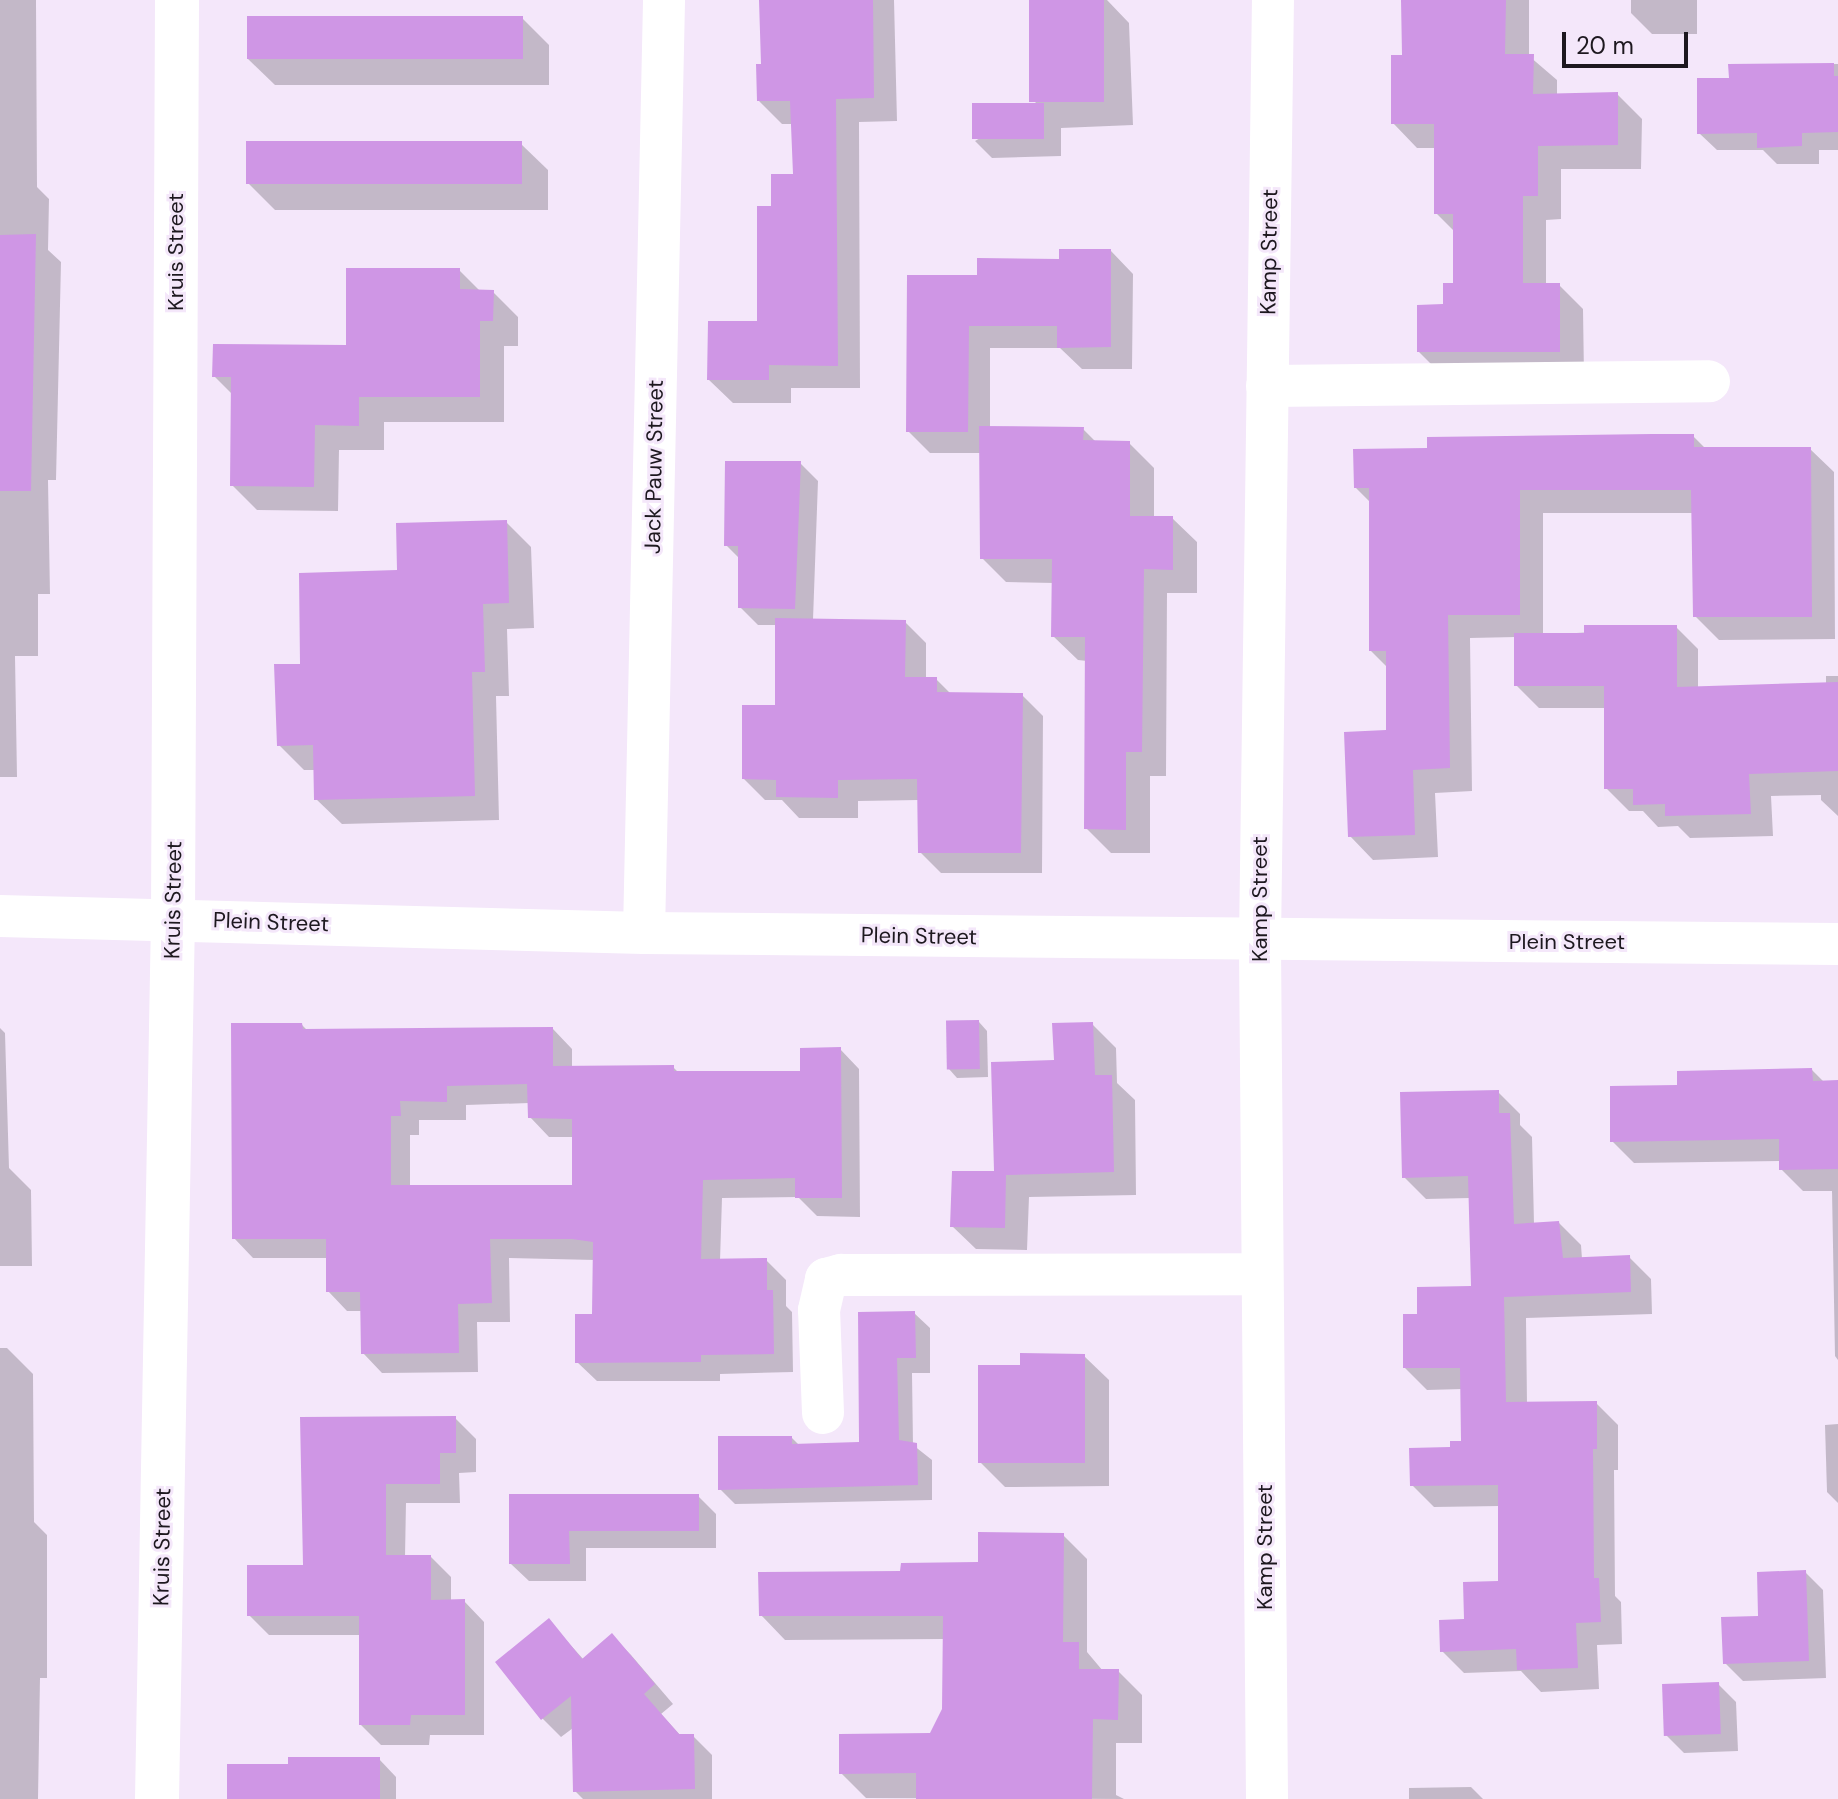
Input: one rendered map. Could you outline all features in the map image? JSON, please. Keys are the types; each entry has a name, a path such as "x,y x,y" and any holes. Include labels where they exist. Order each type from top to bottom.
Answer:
{"street":[{"name":"Kruis Street","path":"157,1799 173,919 177,0"},
{"name":"Jack Pauw Street","path":"644,933 664,0"},
{"name":"Kamp Street","path":"1267,1799 1260,940 1273,0"},
{"path":"1267,386 1709,381"},
{"name":"Plein Street","path":"0,916 644,933 1838,944"},
{"path":"823,1413 819,1310 826,1279 857,1275 1262,1274"}],"building":[{"path":"759,0 873,0 874,98 836,99 838,366 769,365 769,380 707,380 708,321 757,321 757,206 771,206 771,174 793,174 790,101 757,101 756,64 761,64"},
{"path":"1029,0 1104,0 1104,102 1029,102"},
{"path":"1401,0 1506,0 1505,54 1534,54 1533,94 1618,92 1618,145 1538,146 1538,196 1523,196 1523,283 1560,283 1560,352 1417,352 1417,305 1443,304 1443,283 1453,283 1453,214 1434,214 1434,124 1391,124 1391,55 1402,55"},
{"path":"247,16 523,16 523,59 247,59"},
{"path":"1834,63 1834,76 1838,76 1838,132 1802,133 1802,146 1757,148 1757,133 1697,134 1697,78 1729,78 1728,64"},
{"path":"972,103 1044,103 1044,139 972,139"},
{"path":"246,141 522,141 522,184 246,184"},
{"path":"36,234 31,491 0,491 0,235"},
{"path":"1059,249 1111,249 1111,347 1057,348 1057,326 969,326 968,432 906,432 907,275 977,275 977,258 1059,259"},
{"path":"346,268 460,268 460,289 494,290 493,321 480,321 480,397 359,397 359,426 315,425 314,487 230,486 231,377 212,377 213,344 346,345"},
{"path":"979,426 1084,427 1083,440 1130,441 1130,516 1173,516 1173,570 1144,569 1142,752 1126,752 1126,830 1084,829 1085,637 1051,637 1052,559 980,559"},
{"path":"1694,434 1694,447 1811,447 1812,617 1693,617 1691,490 1520,490 1520,615 1448,615 1450,768 1413,770 1415,835 1348,837 1344,732 1386,730 1386,651 1369,651 1369,488 1354,488 1353,449 1427,448 1427,437"},
{"path":"725,461 801,461 795,609 738,608 738,546 724,546"},
{"path":"507,520 509,603 483,604 485,672 472,672 475,796 314,800 313,745 277,746 274,664 300,664 299,573 397,570 396,523"},
{"path":"775,618 906,620 905,677 937,677 937,692 1023,693 1021,853 918,853 917,779 838,780 838,798 776,797 776,780 742,779 742,705 775,705"},
{"path":"1584,625 1677,625 1677,687 1838,682 1838,771 1749,774 1751,814 1665,816 1665,804 1633,805 1633,789 1604,789 1604,686 1514,686 1514,633 1584,633"},
{"path":"979,1020 980,1069 947,1070 946,1021"},
{"path":"1093,1022 1095,1075 1112,1075 1114,1172 1006,1175 1005,1228 950,1227 952,1171 994,1171 991,1062 1054,1060 1052,1023"},
{"path":"231,1023 302,1023 303,1029 553,1027 553,1066 674,1065 674,1071 800,1071 800,1048 841,1047 842,1198 795,1198 795,1178 703,1180 701,1259 767,1258 767,1290 773,1290 774,1354 701,1355 701,1362 575,1363 575,1314 592,1314 593,1242 490,1239 492,1303 458,1304 459,1353 361,1354 360,1292 326,1292 326,1239 232,1239","holes":["527,1084 528,1118 572,1119 572,1185 391,1185 391,1116 401,1116 400,1101 447,1102 447,1086"]},
{"path":"1812,1068 1813,1081 1838,1080 1838,1169 1779,1170 1779,1139 1610,1142 1610,1086 1677,1085 1677,1071"},
{"path":"1499,1090 1499,1113 1510,1113 1514,1224 1559,1221 1563,1258 1630,1255 1631,1292 1504,1297 1506,1402 1597,1401 1597,1449 1593,1449 1594,1578 1599,1578 1601,1622 1576,1623 1578,1668 1517,1670 1516,1649 1440,1652 1439,1620 1464,1619 1463,1582 1498,1581 1498,1485 1410,1486 1409,1448 1450,1447 1450,1441 1461,1441 1460,1368 1403,1368 1403,1314 1417,1314 1417,1287 1471,1286 1468,1176 1402,1178 1400,1092"},
{"path":"915,1311 916,1358 897,1358 899,1440 917,1443 918,1485 718,1490 718,1436 792,1436 792,1444 859,1442 858,1312"},
{"path":"1020,1353 1085,1354 1085,1463 978,1463 978,1365 1020,1365"},
{"path":"456,1416 456,1453 440,1453 440,1484 386,1484 386,1555 431,1555 431,1600 465,1599 465,1715 411,1715 410,1725 359,1725 359,1616 247,1616 247,1565 303,1565 300,1417"},
{"path":"509,1494 699,1494 699,1531 569,1531 570,1564 509,1564"},
{"path":"978,1532 1064,1533 1063,1642 1079,1642 1079,1669 1119,1669 1118,1720 1093,1719 1092,1799 916,1799 916,1773 839,1774 839,1734 930,1733 942,1709 943,1616 759,1616 758,1572 900,1571 901,1563 978,1562"},
{"path":"1806,1570 1809,1661 1723,1664 1721,1617 1758,1616 1757,1572"},
{"path":"549,1618 582,1659 612,1633 655,1684 644,1694 679,1734 694,1734 695,1789 573,1792 571,1696 541,1720 495,1662"},
{"path":"1719,1682 1721,1734 1664,1736 1662,1684"},
{"path":"288,1757 380,1757 380,1799 227,1799 227,1764 288,1764"}]}
